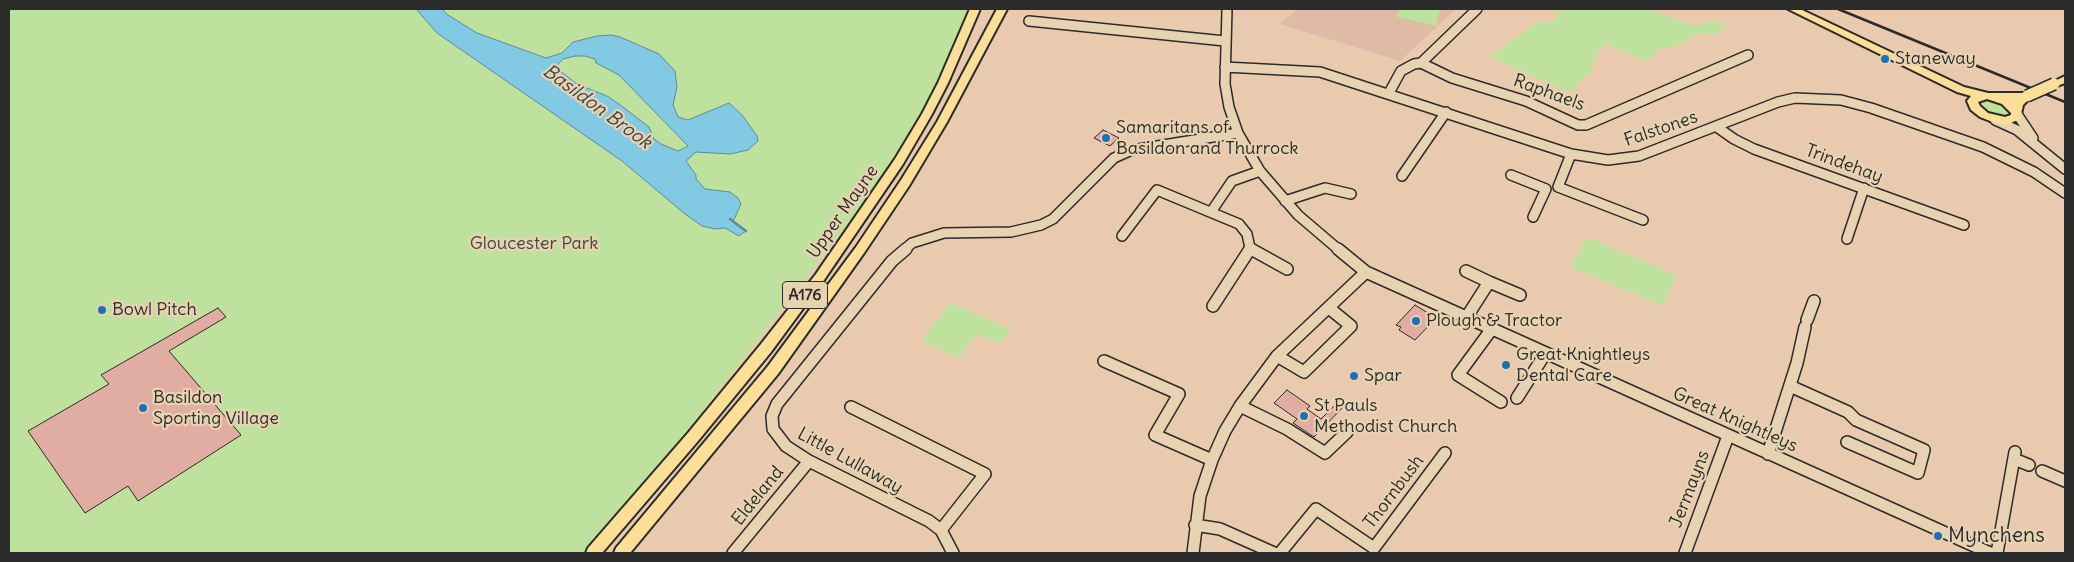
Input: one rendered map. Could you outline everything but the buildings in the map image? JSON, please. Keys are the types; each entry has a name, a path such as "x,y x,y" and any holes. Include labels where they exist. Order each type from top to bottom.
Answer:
{"main road":[{"name":"Upper Mayne","path":"593,553 748,370 825,269 899,161 927,114 944,83 975,9"},
{"name":"Upper Mayne","path":"621,553 744,407 865,243 905,184 942,122 1002,9"},
{"path":"1793,9 1923,74 1966,92 1988,96 2027,96"},
{"path":"1923,74 1994,120 2011,120 2017,113 2020,102 2027,96 2065,80"},
{"path":"1979,112 1972,104 1973,99 1988,96 2006,102 2017,113"}],"street":[{"name":"Great Knightleys","path":"1227,9 1225,67 1229,107 1238,133 1260,171 1285,201 1314,230 1366,272 1491,330 1990,553"},
{"path":"1389,93 1401,72 1414,64 1421,63 1477,9"},
{"path":"1029,21 1225,41"},
{"name":"Raphaels","path":"1421,63 1452,78 1526,101 1578,125 1586,125 1748,55"},
{"name":"Falstones","path":"1225,67 1320,72 1572,154 1608,160 1639,156 1778,102 1795,98 1841,100 1871,108 1983,147 2034,172 2065,193"},
{"path":"1402,176 1446,112"},
{"path":"2017,113 2043,151"},
{"path":"1994,120 2017,130 2065,169"},
{"name":"Trindehay","path":"1716,127 1749,146 1964,225"},
{"name":"Little Lullaway","path":"941,530 929,521 809,461 786,446 773,429 772,416 777,404 892,261 912,243 944,233 1011,232 1041,225 1053,219 1114,158 1132,150 1238,133"},
{"path":"1558,187 1572,154"},
{"path":"1211,212 1232,181 1260,171"},
{"path":"1511,174 1546,189 1558,187 1643,220"},
{"path":"1285,201 1325,188 1351,194"},
{"path":"1847,239 1864,188"},
{"path":"1532,217 1546,189"},
{"path":"1122,236 1157,190 1239,224 1247,234 1250,248 1212,306"},
{"path":"1250,248 1287,269"},
{"path":"1466,271 1520,295"},
{"path":"1192,553 1200,496 1212,460 1225,431 1240,406 1277,356 1366,272"},
{"path":"1466,318 1489,282"},
{"path":"1768,454 1790,386 1806,323 1814,300"},
{"path":"1277,356 1304,372 1351,326 1329,308"},
{"path":"1491,330 1458,375 1502,402"},
{"path":"1516,398 1545,354"},
{"path":"1104,362 1178,394 1155,435 1212,460"},
{"path":"1790,386 1848,412 1856,420 1924,450 1918,473 1847,442"},
{"path":"1240,406 1287,430 1325,453 1347,432"},
{"path":"850,407 985,474 941,530 952,553"},
{"name":"Jermayns","path":"1685,553 1728,436"},
{"name":"Thornbush","path":"1280,553 1316,509 1374,548 1445,453"},
{"path":"1997,553 2014,455 2029,466"},
{"name":"Eldeland","path":"733,553 809,461"},
{"path":"2042,471 2065,481"},
{"path":"1195,525 1220,529 1274,553"}],"shaded area":[{"path":"1298,9 1456,9 1400,61 1280,24"}],"green space":[{"name":"Gloucester Park","path":"9,9 971,9 959,42 942,79 878,185 676,445 583,553 9,553"},
{"path":"1400,9 1440,9 1436,26 1397,17"},
{"path":"1554,9 1648,9 1691,25 1700,25 1711,20 1726,24 1714,35 1699,33 1681,45 1660,49 1646,62 1607,44 1595,55 1599,57 1590,65 1594,69 1574,88 1577,93 1571,90 1568,92 1485,56 1487,54 1491,56 1540,20 1549,24 1560,15 1552,11"},
{"path":"1985,100 2004,105 2009,110 2009,115 2003,117 1984,111 1978,104 1980,101"},
{"path":"1586,237 1676,275 1663,306 1571,267"},
{"path":"950,303 1011,329 999,344 977,334 959,358 921,340"}],"water":[{"path":"416,9 442,9 448,15 477,33 546,58 562,53 573,42 597,36 612,35 659,54 675,71 677,87 673,105 678,117 688,120 729,103 743,116 757,136 758,141 748,150 730,154 696,152 686,161 696,175 696,179 705,189 730,192 738,198 741,204 733,222 746,231 739,236 725,228 715,229 702,226 622,161 437,33","holes":["585,56 595,59 596,63 619,75 688,146 678,151 661,144 654,139 649,127 619,104 607,96 577,84 559,70 558,64 563,59"]}],"waterway":[{"name":"Basildon Brook","path":"730,219 746,231"}],"railway":[{"path":"1838,9 2065,102"}],"place":[{"name":"Staneway","path":"1885,59"},
{"name":"Samaritans of Basildon and Thurrock","path":"1106,138"},
{"name":"Bowl Pitch","path":"102,310"},
{"name":"Plough & Tractor","path":"1416,321"},
{"name":"Great Knightleys Dental Care","path":"1506,365"},
{"name":"Spar","path":"1354,376"},
{"name":"Basildon Sporting Village","path":"143,408"},
{"name":"St Pauls Methodist Church","path":"1304,416"},
{"name":"Mynchens","path":"1938,536"}]}
